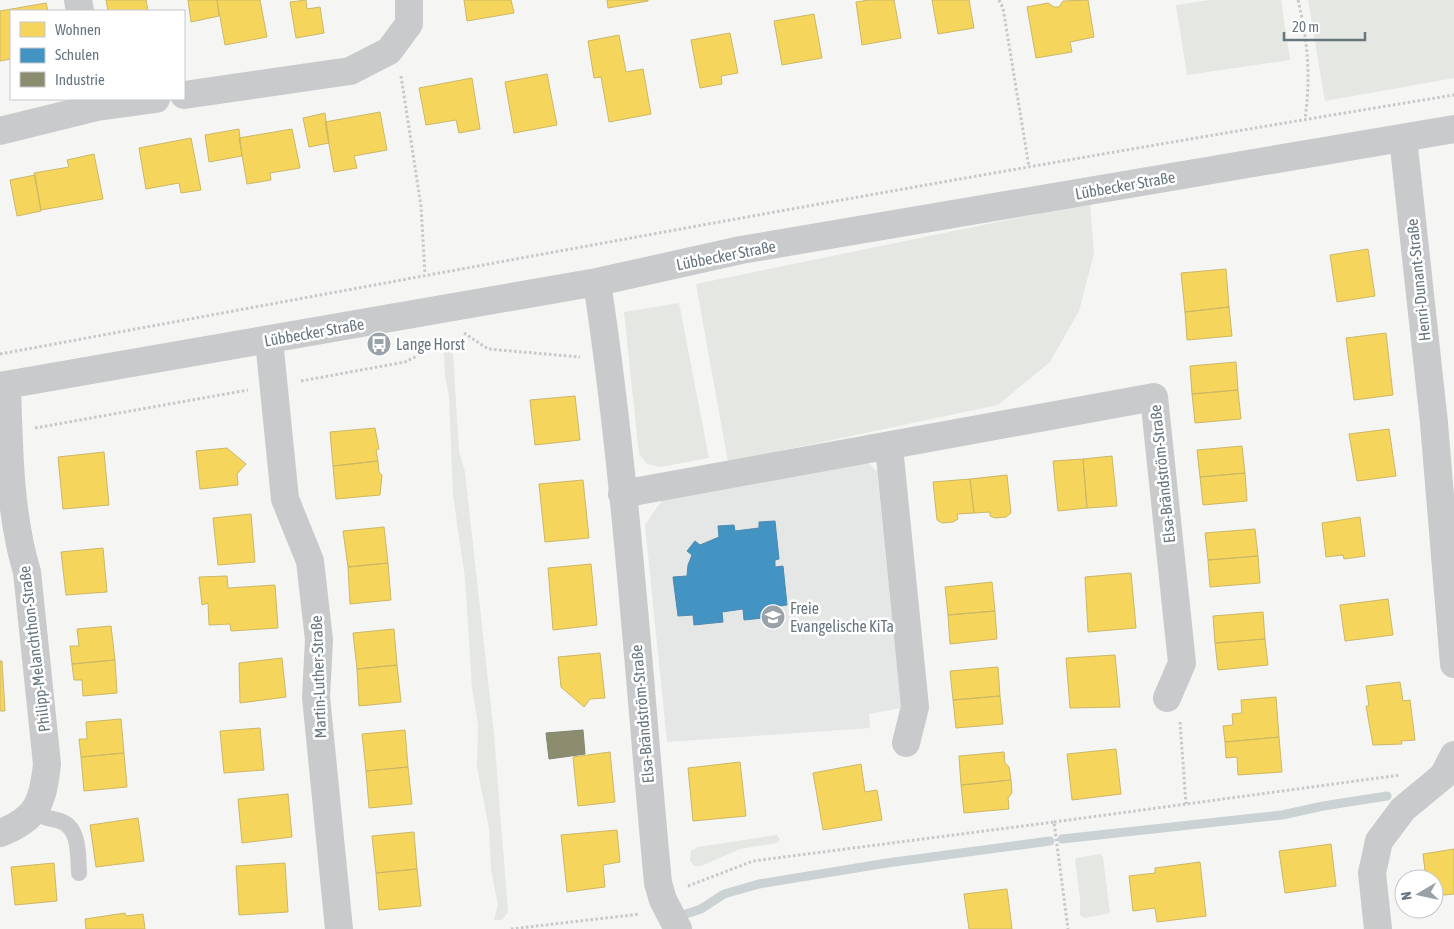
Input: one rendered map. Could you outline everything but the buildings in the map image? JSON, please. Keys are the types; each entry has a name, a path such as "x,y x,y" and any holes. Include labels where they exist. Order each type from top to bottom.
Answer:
{"street":[{"path":"185,95 350,71 389,51 409,24 409,0"},
{"path":"0,131 96,103 141,100"},
{"name":"Lübbecker Straße","path":"4,386 597,282 751,249 1454,129"},
{"name":"Henri-Dunant-Straße","path":"1403,138 1444,422 1454,664"},
{"name":"Elsa-Brändström-Straße","path":"597,282 608,355 658,884 663,900 678,929"},
{"name":"Martin-Luther-Straße","path":"269,340 285,500 310,561 319,640 316,697 339,929"},
{"name":"Philipp-Melanchthon-Straße","path":"0,833 16,827 34,812 44,792 47,764 27,572 20,548 13,505 4,386"},
{"name":"Elsa-Brändström-Straße","path":"622,494 889,447 1154,397 1182,663 1167,698"},
{"path":"889,447 915,707 906,743"},
{"path":"1378,929 1372,873 1379,841 1403,809 1449,766"}],"lane":[{"path":"34,812 45,819 61,821 71,828 76,841 79,873"}],"path":[{"path":"999,0 1003,8 1029,166"},
{"path":"1298,0 1310,86 1305,119"},
{"path":"389,51 400,68 421,206 425,274"},
{"path":"0,354 425,274 1029,166 1454,95"},
{"path":"456,327 488,349 592,358 608,355"},
{"path":"8,433 405,362 419,355 432,333"},
{"path":"1167,698 1180,720 1186,804"},
{"path":"511,929 642,914 685,888 753,861 1428,772 1449,766"},
{"path":"1054,822 1068,929"}],"shaded area":[{"path":"1210,0 1281,0 1290,60 1187,75 1176,5"},
{"path":"1308,0 1454,0 1454,78 1325,101"},
{"path":"1090,203 1094,253 1079,311 1050,362 998,405 728,462 696,284"},
{"path":"679,303 709,458 660,467 647,464 639,454 624,312"},
{"path":"449,346 453,354 459,451 465,472 494,735 508,912 502,920 494,920 498,905 491,870 489,828 477,767 478,725 472,688 465,578 453,495 449,397 445,376 444,352"},
{"name":"Freie Evangelische KiTa","path":"865,460 877,471 901,708 869,714 870,728 667,742 645,525 665,496"},
{"path":"777,835 780,839 777,843 740,849 701,866 694,866 690,861 691,851 698,847"},
{"path":"1100,854 1103,857 1110,913 1084,918 1080,915 1080,898 1075,860 1076,858"}],"waterway":[{"path":"1062,839 1282,815 1323,806 1387,796"},
{"path":"686,914 701,909 724,894 759,884 887,863 1050,841"}],"place":[{"name":"Lange Horst","path":"379,344"},
{"name":"Freie Evangelische KiTa","path":"773,617"}]}
